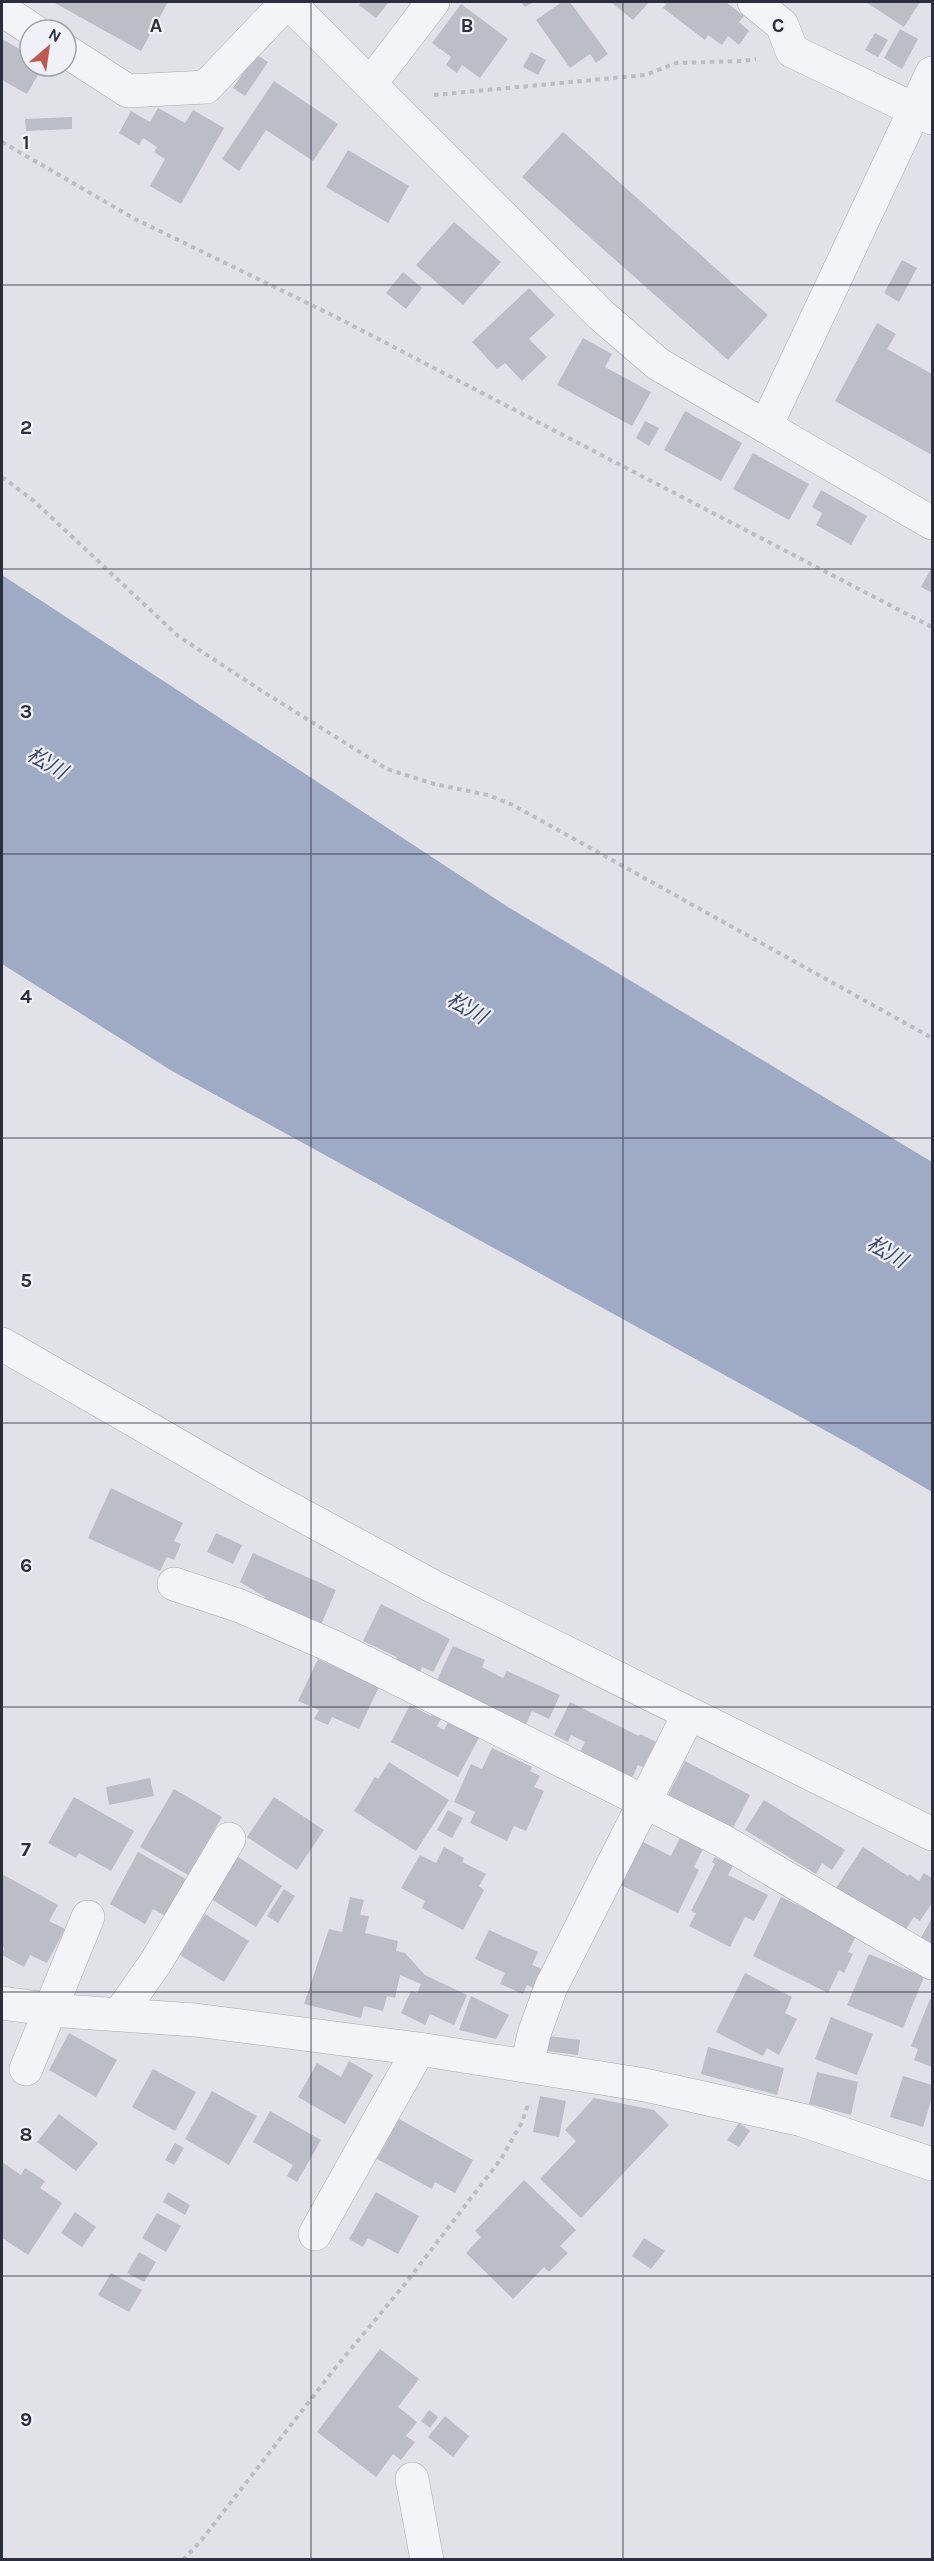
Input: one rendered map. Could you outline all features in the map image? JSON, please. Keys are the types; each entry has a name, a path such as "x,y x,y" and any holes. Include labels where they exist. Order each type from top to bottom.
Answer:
{"street":[{"path":"78,59 128,92 206,87 288,2 601,315 658,364 933,523"},
{"path":"380,94 433,2"},
{"path":"754,2 782,25 792,51 924,112"},
{"path":"2,10 18,20"},
{"path":"766,426 924,112 933,73"},
{"path":"2,1344 250,1487 434,1587 933,1834"},
{"path":"174,1584 240,1606 334,1647 723,1841 933,1963"},
{"path":"533,2067 534,2034 551,1987 689,1714"},
{"path":"119,2015 156,1962 229,1839"},
{"path":"26,2069 88,1917"},
{"path":"2,2003 195,2020 418,2049 645,2085 802,2120 933,2164"},
{"path":"315,2234 418,2049"},
{"path":"412,2479 426,2559"}],"path":[{"path":"380,94 427,95 645,75 676,63 742,61 792,51"},
{"path":"2,142 135,219 334,315 933,627"},
{"path":"2,477 34,501 178,636 387,769 434,784 488,795 513,805 933,1038"},
{"path":"183,2559 201,2542 501,2159 522,2122 533,2067"}],"water":[{"name":"松川","path":"2,575 508,907 932,1162 932,1492 859,1449 172,1071 2,964"}],"building":[{"path":"53,2 168,2 141,51"},
{"path":"361,2 389,2 376,18 359,5"},
{"path":"521,2 534,2 525,7"},
{"path":"562,2 570,2 608,54 596,63 590,54 570,68 536,20"},
{"path":"611,2 649,2 633,20"},
{"path":"667,2 726,2 744,16 739,22 749,31 739,45 728,36 722,45 708,35 705,40 663,8"},
{"path":"866,2 920,2 904,27"},
{"path":"461,4 508,39 480,78 462,65 457,73 446,65 451,57 432,43"},
{"path":"900,29 918,39 902,69 884,58"},
{"path":"875,33 888,40 878,57 865,50"},
{"path":"2,39 18,48 18,78 36,78 27,94 2,80"},
{"path":"531,52 546,60 538,75 523,67"},
{"path":"256,54 268,62 245,96 233,88"},
{"path":"274,81 338,124 313,161 266,130 239,171 222,159"},
{"path":"158,108 185,123 193,110 224,128 181,204 150,186 165,159 154,152 157,147 143,138 139,145 119,133 131,111 150,122"},
{"path":"72,117 72,129 26,131 25,119"},
{"path":"563,132 768,315 728,360 522,177"},
{"path":"348,150 409,186 388,223 326,187"},
{"path":"454,222 501,262 463,305 416,265"},
{"path":"902,260 917,268 899,302 884,293"},
{"path":"403,272 422,288 406,309 386,293"},
{"path":"529,288 555,315 529,339 547,357 522,381 505,363 497,369 472,342"},
{"path":"877,323 896,334 887,349 932,374 932,455 835,401"},
{"path":"583,338 612,354 605,367 651,392 632,426 557,385"},
{"path":"685,411 742,443 721,481 664,450"},
{"path":"645,421 659,428 649,446 636,438"},
{"path":"753,453 809,484 789,520 733,489"},
{"path":"821,490 867,516 851,545 816,525 822,513 812,507"},
{"path":"932,567 932,593 921,587"},
{"path":"111,1488 183,1523 174,1541 181,1544 174,1560 167,1557 160,1571 88,1538"},
{"path":"216,1533 242,1545 233,1564 207,1552"},
{"path":"253,1553 336,1590 320,1627 264,1601 265,1597 240,1582"},
{"path":"381,1604 450,1639 433,1672 422,1667 419,1675 394,1662 397,1657 363,1641"},
{"path":"453,1646 485,1660 482,1667 503,1678 507,1671 560,1695 549,1719 532,1711 522,1733 433,1689"},
{"path":"318,1659 379,1687 359,1729 332,1717 328,1725 314,1719 319,1710 298,1701"},
{"path":"570,1702 656,1742 643,1767 638,1765 632,1778 580,1752 585,1742 571,1735 568,1742 554,1735"},
{"path":"410,1705 431,1716 433,1712 442,1717 437,1726 444,1730 449,1720 480,1736 458,1777 391,1742"},
{"path":"492,1748 532,1767 530,1771 540,1776 534,1787 544,1791 526,1831 514,1826 507,1841 470,1823 475,1812 454,1802 471,1764 482,1769"},
{"path":"685,1761 750,1795 733,1828 668,1795"},
{"path":"389,1762 449,1800 416,1851 354,1811 375,1777 378,1779"},
{"path":"150,1778 154,1796 109,1805 106,1787"},
{"path":"174,1789 222,1817 188,1875 140,1847"},
{"path":"74,1797 134,1831 111,1871 79,1853 76,1858 48,1843"},
{"path":"274,1797 324,1830 297,1870 247,1837"},
{"path":"764,1800 845,1850 832,1870 822,1863 816,1874 745,1830"},
{"path":"448,1810 463,1818 452,1838 437,1830"},
{"path":"680,1838 703,1849 694,1867 699,1870 678,1913 619,1884 641,1841 671,1856"},
{"path":"444,1847 464,1858 462,1862 486,1874 479,1886 484,1890 463,1930 422,1908 425,1901 401,1888 420,1855 436,1863"},
{"path":"863,1847 919,1881 924,1873 932,1878 932,1903 920,1921 914,1917 904,1932 836,1888"},
{"path":"138,1852 191,1882 171,1919 153,1909 145,1924 110,1904"},
{"path":"235,1855 282,1886 256,1927 208,1897"},
{"path":"715,1857 733,1866 728,1875 768,1895 754,1921 745,1917 730,1947 689,1926 696,1913 691,1911 715,1864 712,1862"},
{"path":"2,1874 58,1905 49,1921 65,1929 47,1963 30,1955 24,1967 2,1955 4,1948 2,1946"},
{"path":"284,1889 295,1896 278,1923 267,1916"},
{"path":"350,1897 364,1900 360,1915 369,1916 365,1933 398,1941 396,1951 405,1953 425,1975 467,1995 454,2025 430,2014 425,2025 401,2013 411,1991 417,1993 421,1984 400,1975 395,1998 387,1996 383,2011 364,2006 361,2018 304,2004 329,1929 342,1932"},
{"path":"781,1897 857,1934 848,1952 853,1954 844,1973 839,1970 828,1993 753,1956"},
{"path":"205,1914 249,1941 224,1982 180,1955"},
{"path":"932,1918 932,1949 919,1941"},
{"path":"489,1930 538,1952 532,1965 542,1969 533,1988 527,1985 523,1994 500,1984 505,1973 475,1959"},
{"path":"869,1954 924,1977 903,2028 847,2005"},
{"path":"745,1973 792,1997 785,2013 797,2019 779,2055 767,2048 763,2056 716,2032"},
{"path":"471,1996 509,2015 496,2039 459,2030"},
{"path":"930,1999 932,2000 932,2067 914,2060 918,2049 911,2046"},
{"path":"831,2017 873,2034 857,2075 815,2059"},
{"path":"69,2033 117,2060 96,2097 49,2070"},
{"path":"549,2036 580,2040 578,2055 547,2051"},
{"path":"708,2047 784,2068 777,2095 701,2074"},
{"path":"349,2061 373,2075 345,2124 298,2097 317,2063 341,2077"},
{"path":"153,2069 196,2092 175,2131 132,2107"},
{"path":"817,2072 858,2082 851,2115 809,2104"},
{"path":"903,2076 932,2085 932,2097 923,2127 890,2117"},
{"path":"212,2091 257,2116 229,2165 185,2139"},
{"path":"540,2096 566,2101 559,2137 533,2132"},
{"path":"594,2098 654,2110 669,2125 581,2218 540,2179 576,2141 565,2130"},
{"path":"270,2111 321,2140 297,2182 287,2176 293,2165 253,2142"},
{"path":"59,2114 98,2143 76,2171 37,2142"},
{"path":"399,2119 473,2160 455,2193 435,2182 432,2189 377,2159"},
{"path":"739,2123 750,2131 739,2147 727,2140"},
{"path":"175,2143 184,2148 174,2165 165,2160"},
{"path":"2,2162 21,2175 25,2168 45,2181 40,2188 62,2203 28,2255 2,2238"},
{"path":"524,2180 576,2230 560,2246 568,2253 549,2272 544,2267 513,2299 466,2253 481,2237 475,2231"},
{"path":"168,2192 190,2205 185,2215 163,2202"},
{"path":"376,2192 419,2216 398,2254 368,2238 363,2247 349,2239"},
{"path":"75,2212 96,2227 82,2247 61,2233"},
{"path":"157,2213 181,2226 166,2252 142,2238"},
{"path":"644,2238 665,2251 651,2269 632,2256"},
{"path":"139,2252 156,2262 144,2282 127,2273"},
{"path":"111,2273 142,2290 129,2312 98,2295"},
{"path":"380,2349 419,2379 398,2407 417,2422 406,2436 415,2442 401,2460 393,2454 376,2477 317,2432"},
{"path":"429,2410 438,2417 430,2428 421,2421"},
{"path":"445,2416 469,2436 453,2457 428,2437"}]}
